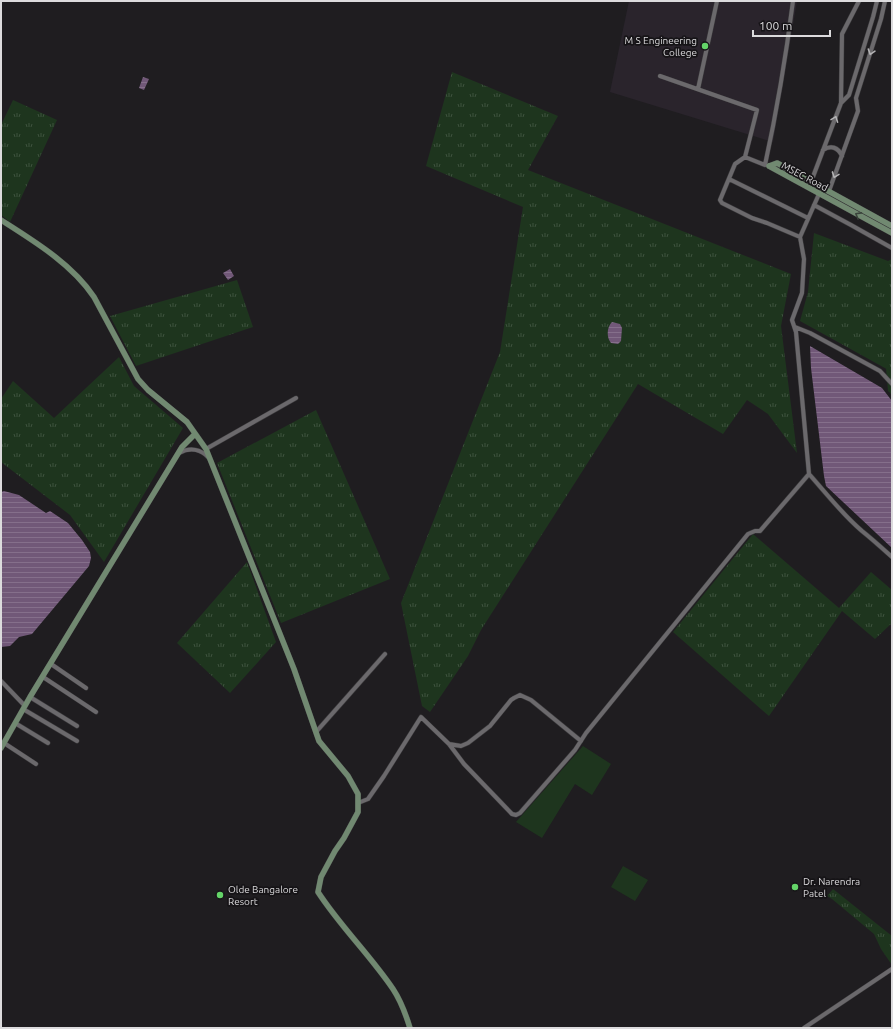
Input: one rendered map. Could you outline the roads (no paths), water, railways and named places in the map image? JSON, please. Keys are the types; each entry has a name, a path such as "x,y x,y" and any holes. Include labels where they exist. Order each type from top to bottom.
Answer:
{"street":[{"path":"698,89 717,1"},
{"path":"745,157 767,165 787,51 793,1"},
{"path":"841,104 842,34 859,1"},
{"path":"811,182 841,104 849,95 874,17 877,1"},
{"path":"829,192 858,112 856,98 881,19 885,1"},
{"path":"660,76 757,110 745,157 735,164 720,200 722,203 752,218 800,238"},
{"path":"823,150 830,147 835,148 840,151 842,156"},
{"name":"MSEC Road","path":"767,165 777,164 892,226"},
{"name":"MSEC Road","path":"767,165 892,233"},
{"path":"729,178 808,218"},
{"path":"819,194 800,238 804,261 802,296 792,320 796,332 809,474 862,531 892,557"},
{"path":"814,206 851,224 892,248"},
{"path":"1,220 56,258 86,285 138,379 148,390 187,422 206,449 291,661 319,741 348,776 358,794 358,812 321,877 318,892 330,911 360,945 394,989 410,1028"},
{"path":"795,327 810,333 880,371 892,384"},
{"path":"206,449 296,398"},
{"path":"36,764 2,745 177,454 194,434"},
{"path":"177,454 184,450 196,450 206,455 211,460"},
{"path":"358,803 365,801 372,793 421,717 449,744 464,764 512,814 516,815 526,806 575,750 586,733 748,534 754,531 760,531 809,474"},
{"path":"316,732 385,654"},
{"path":"51,664 86,688"},
{"path":"42,677 96,712"},
{"path":"1,681 24,708 77,742"},
{"path":"449,744 461,746 468,743 490,726 511,700 520,695 531,700 581,741"},
{"path":"30,697 77,726"},
{"path":"16,722 48,743"},
{"path":"804,1028 892,969"}],"place":[{"name":"M S Engineering College","path":"705,46"},
{"name":"Dr. Narendra Patel","path":"795,887"},
{"name":"Olde Bangalore Resort","path":"220,895"}]}
